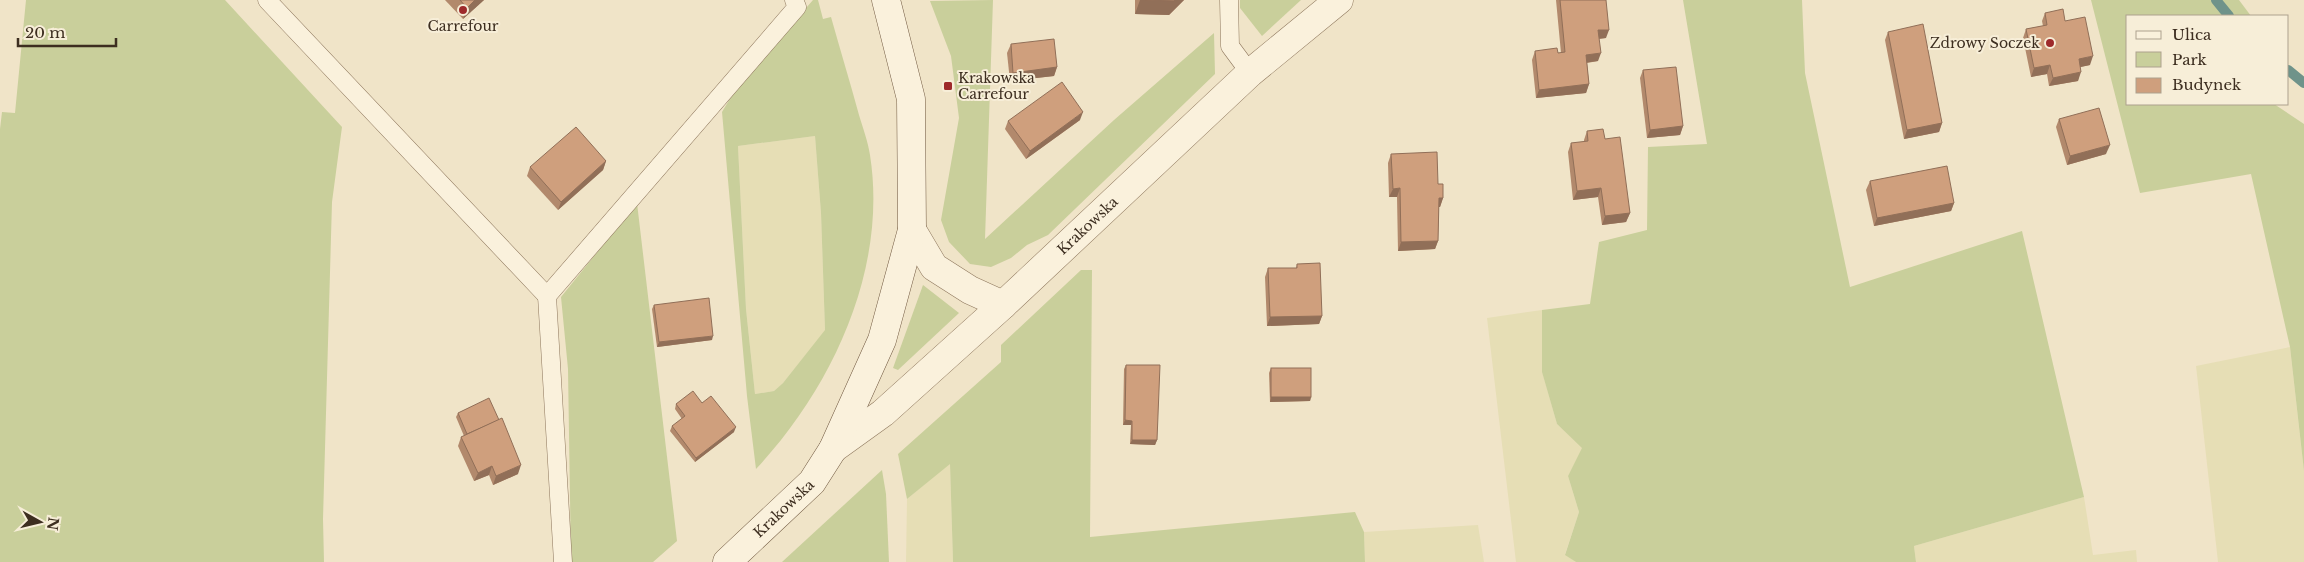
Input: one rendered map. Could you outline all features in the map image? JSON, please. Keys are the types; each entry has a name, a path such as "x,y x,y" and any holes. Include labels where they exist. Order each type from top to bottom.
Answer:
{"street":[{"name":"Krakowska","path":"727,562 812,482 832,449 882,340 912,230 911,99 886,0"},
{"name":"Krakowska","path":"832,449 883,413 1003,305 1250,74 1339,0"},
{"path":"912,230 934,267 970,290 1003,305"}],"lane":[{"path":"268,0 547,296 563,562"},
{"path":"547,296 797,7 794,0"},
{"path":"1229,0 1230,46 1250,74"}],"shaded area":[{"path":"815,136 821,213 825,331 783,383 774,391 755,394 746,309 738,146"},
{"path":"1542,310 1542,371 1557,424 1583,448 1568,476 1579,512 1565,554 1576,562 1516,562 1487,318"},
{"path":"2290,347 2304,471 2304,562 2218,562 2196,366"},
{"path":"950,463 953,562 906,562 907,499"},
{"path":"2084,497 2093,555 2136,550 2137,562 1916,562 1914,546"},
{"path":"1478,525 1484,562 1365,562 1364,532"}],"green space":[{"path":"26,0 225,0 342,127 332,202 323,519 324,562 0,562 0,129 2,112 15,113"},
{"path":"813,0 818,0 823,19 831,17 867,140 873,198 870,241 862,283 848,324 830,364 808,402 783,437 756,469 747,396 722,112 737,87","holes":["815,136 821,213 825,330 783,383 774,391 755,394 746,309 738,146"]},
{"path":"993,0 985,239 1114,120 1214,33 1215,74 1048,235 1027,245 1011,258 991,267 970,264 949,242 941,220 959,118 951,56 930,1"},
{"path":"1240,0 1301,0 1262,36 1240,8"},
{"path":"1683,0 1802,0 1805,73 1850,287 2022,231 2084,497 1914,546 1916,562 1576,562 1565,555 1579,512 1568,476 1582,448 1557,424 1542,372 1542,310 1590,304 1599,242 1647,230 1648,147 1707,144"},
{"path":"2091,0 2239,0 2250,15 2126,15 2126,105 2276,105 2304,124 2304,471 2290,347 2251,174 2140,193"},
{"path":"637,203 677,541 653,562 571,562 568,369 561,297"},
{"path":"1081,270 1092,270 1090,537 1355,512 1364,532 1365,562 953,562 950,464 907,499 898,454 1001,362 1001,345"},
{"path":"923,285 959,313 898,370 893,368"},
{"path":"882,470 886,494 889,562 782,562"}],"building":[{"path":"460,0 475,0 467,8"},
{"path":"1560,0 1606,0 1609,30 1598,30 1601,53 1586,55 1589,84 1539,90 1535,51 1557,48 1558,53 1565,52"},
{"path":"2063,9 2065,21 2085,17 2093,56 2079,59 2081,72 2053,78 2050,65 2034,68 2026,29 2047,25 2045,13"},
{"path":"1923,24 1942,123 1907,130 1888,32"},
{"path":"1054,39 1057,67 1013,73 1011,44"},
{"path":"1676,67 1683,126 1650,130 1643,70"},
{"path":"1062,82 1083,112 1030,151 1008,121"},
{"path":"2099,108 2110,145 2070,156 2059,119"},
{"path":"576,127 606,161 561,202 530,167"},
{"path":"1603,129 1605,139 1620,137 1630,213 1605,216 1601,188 1577,191 1571,143 1588,141 1587,131"},
{"path":"1437,152 1438,184 1443,184 1443,198 1439,198 1438,241 1401,242 1400,188 1393,189 1391,154"},
{"path":"1947,166 1954,203 1877,218 1870,181"},
{"path":"1320,263 1322,316 1270,317 1268,268 1297,268 1297,264"},
{"path":"709,298 713,336 659,342 654,305"},
{"path":"1126,365 1160,365 1157,440 1132,440 1132,421 1125,420"},
{"path":"1271,368 1311,368 1311,397 1271,397"},
{"path":"693,391 702,403 711,396 736,427 696,458 672,426 685,416 676,404"},
{"path":"489,398 499,420 467,434 458,413"},
{"path":"502,418 521,465 496,476 492,466 478,473 461,437"}],"waterway":[{"path":"2216,0 2228,15"},
{"path":"2289,71 2304,83"}],"place":[{"name":"Carrefour","path":"463,10"},
{"name":"Zdrowy Soczek","path":"2050,43"},
{"name":"Krakowska Carrefour","path":"948,86"}]}
